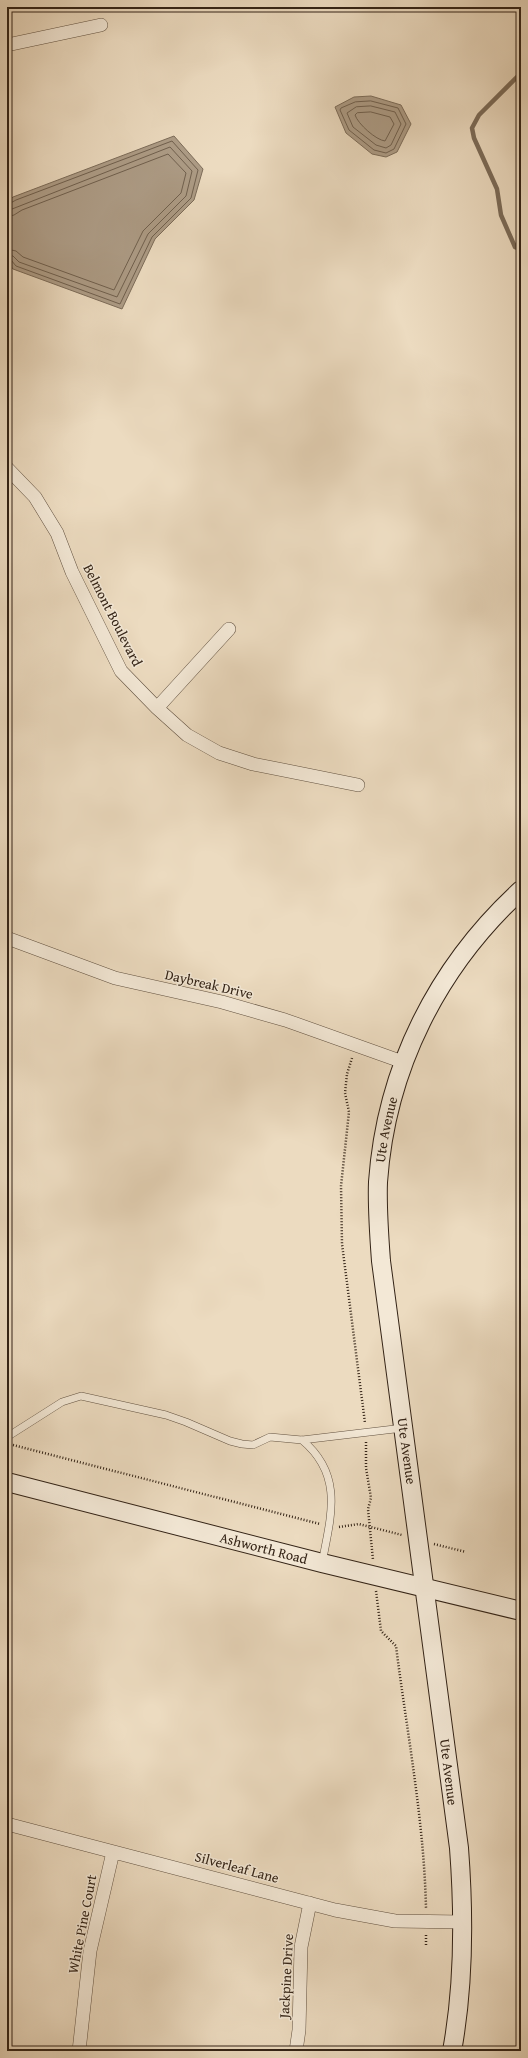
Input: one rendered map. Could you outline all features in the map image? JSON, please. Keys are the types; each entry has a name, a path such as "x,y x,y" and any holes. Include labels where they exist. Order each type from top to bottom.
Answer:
{"main road":[{"name":"Ute Avenue","path":"452,2051 456,2030 462,1922 459,1848 381,1261 378,1216 381,1150 389,1110 403,1062 420,1022 435,993 454,965 491,918 521,890"},
{"name":"Ashworth Road","path":"7,1482 322,1563 425,1586 521,1611"}],"street":[{"path":"7,45 101,25"},
{"name":"Belmont Boulevard","path":"7,468 35,497 57,533 72,572 122,671 157,708 187,735 219,753 253,764 358,785"},
{"path":"157,708 229,629"},
{"name":"Daybreak Drive","path":"7,938 115,978 222,1002 285,1020 403,1062"},
{"name":"Silverleaf Lane","path":"7,1824 310,1903 395,1921 462,1922"},
{"name":"White Pine Court","path":"79,2051 90,1951 113,1852"},
{"name":"Jackpine Drive","path":"296,2051 299,2030 301,1947 310,1903"}],"lane":[{"path":"7,1437 62,1402 81,1396 166,1415 230,1442 242,1444 253,1445 270,1436 302,1440 365,1434 404,1428"},
{"path":"302,1440 320,1458 327,1474 332,1500 322,1563"}],"path":[{"path":"357,1045 346,1074 345,1093 349,1112 341,1186 342,1244 364,1412 366,1468 371,1498 368,1509 369,1526 381,1631 396,1646 417,1792 425,1870 426,1946"},
{"path":"7,1443 329,1526 336,1527 359,1524 466,1552"}],"water":[{"path":"371,96 401,105 411,124 397,152 386,157 372,154 346,133 335,107 354,97"},
{"path":"174,136 203,169 194,200 155,239 122,309 13,269 7,261 7,203 13,197"}],"waterway":[{"path":"521,73 479,115 472,128 474,138 497,189 501,215 515,247 521,249"}]}
